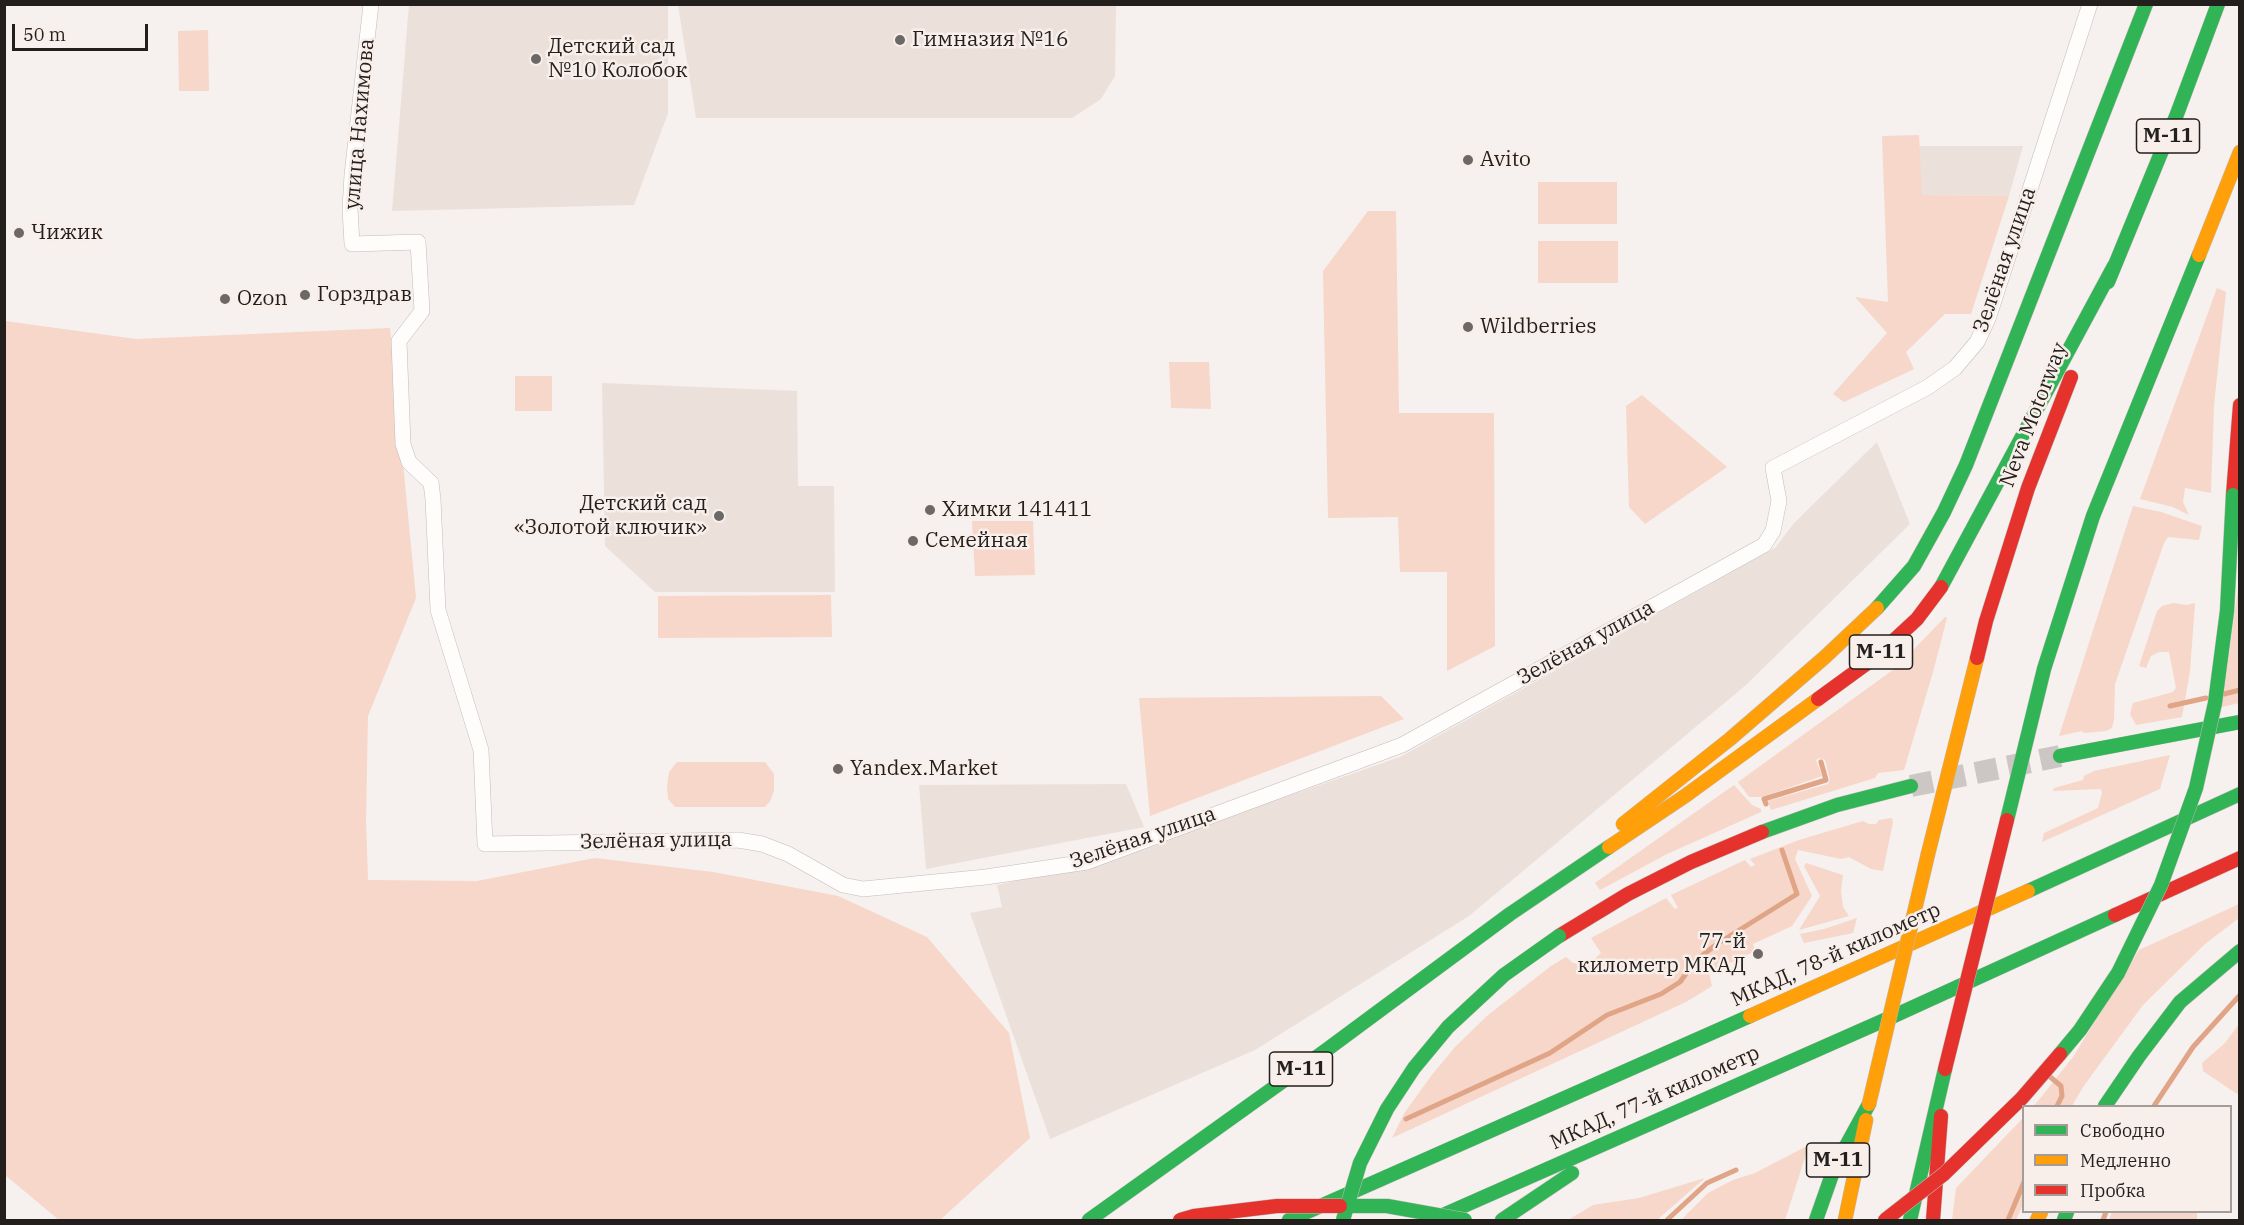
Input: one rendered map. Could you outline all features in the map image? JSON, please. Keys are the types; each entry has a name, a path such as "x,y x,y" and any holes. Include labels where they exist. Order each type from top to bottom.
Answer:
{"main road":[{"name":"М-11","path":"1089,1221 1510,914 1730,739 1825,657 1882,603 1914,566 1944,512 1966,465 2146,4"},
{"name":"Neva Motorway","path":"1869,1104 1928,854 1996,588 2028,488 2114,266 2177,114 2217,4"},
{"path":"1910,1221 1945,1069 2044,669 2093,516 2240,152"},
{"name":"М-11","path":"1510,914 1685,796 1877,656 1917,619 1944,583 2114,266"},
{"path":"1885,1221 1944,1174 2014,1105 2080,1030 2118,973 2161,885 2196,788 2216,703 2227,611 2240,405"},
{"path":"2060,756 2240,722"},
{"path":"1343,1221 1360,1163 1387,1109 1414,1068 1448,1027 1504,975 1559,936 1639,889 1691,862 1759,833 1837,805 1911,786"},
{"name":"МКАД, 78-й километр","path":"1288,1221 1868,964 2240,794"},
{"name":"МКАД, 77-й километр","path":"1432,1221 1896,1015 2240,858"},
{"path":"2106,1105 2180,1002 2240,951"},
{"path":"1933,1221 1945,1069"},
{"name":"М-11","path":"1816,1221 1835,1166 1869,1104"},
{"path":"1845,1221 1869,1104"},
{"path":"1502,1221 1532,1198 1668,1115"},
{"path":"1180,1221 1194,1216 1277,1206 1387,1206 1465,1221"}],"street":[{"name":"улица Нахимова","path":"352,244 350,209 352,175 371,4"},
{"name":"Зелёная улица","path":"352,244 418,242 422,311 399,341 403,444 409,462 431,483 434,499 438,610 482,750 484,844 738,840 770,847 788,854 843,885 863,889 986,877 1086,862 1402,745 1764,545 1773,531 1779,501 1773,468 1928,387 1954,368 1977,342 1988,319 2090,4"}],"shaded area":[{"name":"Детский сад №10 Колобок","path":"409,4 668,5 668,113 634,205 392,211"},
{"name":"Гимназия №16","path":"678,5 1116,5 1115,76 1101,99 1072,118 696,118"},
{"path":"208,30 209,91 179,91 178,31"},
{"path":"1919,135 1922,195 2009,196 1971,314 1945,314 1906,352 1914,369 1844,402 1833,394 1887,333 1855,297 1888,302 1882,136"},
{"path":"1919,146 2023,146 2009,196 1921,195"},
{"path":"1538,182 1617,182 1617,224 1538,224"},
{"path":"1368,211 1396,211 1399,413 1494,413 1495,646 1447,671 1447,572 1400,572 1398,517 1328,518 1323,271"},
{"path":"1538,241 1618,241 1618,283 1538,283"},
{"path":"2217,288 2226,292 2214,405 2211,493 2185,488 2183,502 2189,515 2173,507 2140,499"},
{"path":"5,321 136,339 390,328 416,598 368,716 366,820 368,880 477,881 595,858 713,872 838,896 927,937 1009,1033 1030,1138 940,1220 59,1220 5,1175"},
{"path":"1169,362 1209,362 1211,409 1171,408"},
{"path":"515,376 552,376 552,411 515,411"},
{"name":"Детский сад «Золотой ключик»","path":"602,383 797,391 798,486 834,486 835,592 655,592 605,546"},
{"path":"1642,395 1727,467 1645,524 1629,507 1626,406"},
{"path":"1877,442 1910,524 1746,685 1469,916 1255,1050 1050,1139 970,913 1002,907 997,885 1102,861 1400,757 1775,548 1794,523"},
{"path":"2133,506 2161,512 2202,526 2199,540 2168,537 2164,543 2115,684 2112,728 2106,731 2084,733 2082,731 2059,736"},
{"path":"972,521 1033,521 1035,575 975,576"},
{"path":"2239,581 2239,703 2222,707"},
{"path":"831,595 832,637 658,638 658,596"},
{"path":"2173,603 2187,605 2195,603 2190,671 2182,717 2136,725 2130,714 2133,703 2173,692 2176,688 2169,652 2159,652 2151,656 2146,668 2139,666 2157,611 2162,606"},
{"path":"1945,617 1947,618 1933,672 1904,770 1878,773 1875,778 1771,810 1768,801 1828,784 1830,780 1825,760 1819,758 1816,760 1822,776 1762,797 1749,797 1738,782 1897,667"},
{"path":"1381,696 1404,719 1150,816 1139,698"},
{"path":"2170,755 2160,789 2042,842 2044,833 2098,808 2102,793 2101,789 2053,791 2054,788 2083,780 2084,776 2094,771"},
{"path":"677,762 765,762 774,774 774,790 771,800 765,807 675,807 668,799 667,786 669,772"},
{"path":"1126,784 1144,827 926,869 919,785"},
{"path":"1734,785 1752,805 1761,809 1761,812 1667,854 1600,890 1595,883"},
{"path":"1892,818 1883,871 1871,869 1849,857 1841,859 1798,850 1795,859 1812,896 1792,926 1753,944 1755,951 1709,973 1712,986 1686,1002 1392,1138 1405,1112 1455,1047 1488,1015 1551,966 1566,957 1573,963 1588,965 1601,953 1591,938 1666,898 1675,909 1678,908 1671,895 1745,860 1751,867 1755,865 1750,859 1799,840 1863,821 1876,824 1879,820"},
{"path":"1806,863 1843,875 1841,891 1843,907 1849,916 1799,930 1820,896 1804,866"},
{"path":"2239,904 2239,918 2205,944 2143,1005 2083,1087 2073,1105 2035,1105 2073,1057 2139,950"},
{"path":"1857,918 1853,933 1804,943 1800,934 1824,929"},
{"path":"2239,1024 2240,1091 2237,1094 2203,1071 2202,1063 2225,1043"},
{"path":"2022,1119 2022,1206 2016,1220 1952,1220 1956,1188"},
{"path":"1809,1145 1785,1220 1681,1220 1708,1193 1733,1180 1755,1173"},
{"path":"1705,1178 1657,1220 1568,1220 1593,1205 1639,1198"},
{"path":"2112,1213 2197,1213 2197,1220 2109,1220"}],"waterway":[{"path":"2224,694 2240,690"},
{"path":"2170,706 2206,698"},
{"path":"1766,804 1764,799 1826,780 1821,762"},
{"path":"1406,1119 1550,1053 1607,1015 1661,994 1680,982 1695,961 1717,944 1797,894 1782,850"},
{"path":"2155,1105 2193,1047 2240,995"},
{"path":"2049,1076 2061,1086 2062,1096 2058,1105"},
{"path":"1667,1220 1707,1183 1736,1170"},
{"path":"2008,1220 2022,1187"},
{"path":"2103,1220 2106,1213"}],"tunnel":[{"path":"1911,786 2060,756"}],"traffic: fast":[{"path":"1877,608 1914,566 1944,512 1966,465 2146,4"},
{"path":"2108,282 2177,114 2218,4"},
{"path":"2007,820 2044,669 2093,516 2199,255"},
{"path":"1941,587 2114,266"},
{"path":"2060,1054 2080,1030 2118,973 2161,885 2196,788 2215,703 2227,611 2233,495"},
{"path":"2060,756 2240,722"},
{"path":"1762,832 1837,805 1911,786"},
{"path":"2028,891 2240,794"},
{"path":"1089,1220 1325,1051 1510,914 1609,847"},
{"path":"1432,1220 1896,1015 2115,915"},
{"path":"1343,1220 1360,1163 1387,1109 1414,1068 1448,1027 1504,975 1559,936"},
{"path":"2106,1105 2180,1002 2240,951"},
{"path":"1289,1220 1750,1016"},
{"path":"1910,1220 1945,1069"},
{"path":"1816,1220 1835,1166 1869,1104"},
{"path":"1502,1220 1572,1173"},
{"path":"1340,1206 1387,1206 1465,1220"},
{"path":"2064,1220 2067,1213"}],"traffic: slow":[{"path":"2199,255 2240,152"},
{"path":"1623,824 1730,739 1825,657 1877,608"},
{"path":"1928,854 1977,658"},
{"path":"1609,847 1685,796 1818,699"},
{"path":"1869,1104 1928,854"},
{"path":"1750,1016 2028,891"},
{"path":"1845,1220 1866,1120"},
{"path":"2037,1220 2040,1213"}],"traffic: jam":[{"path":"1977,658 1986,621 2028,488 2071,377"},
{"path":"2233,495 2240,405"},
{"path":"1818,699 1877,656 1917,619 1941,587"},
{"path":"1945,1069 2007,820"},
{"path":"1559,936 1628,894 1691,862 1762,832"},
{"path":"2115,915 2240,858"},
{"path":"1885,1220 1944,1174 2022,1098 2060,1054"},
{"path":"1933,1220 1941,1116"},
{"path":"1180,1220 1194,1216 1277,1206 1340,1206"}],"place":[{"name":"Гимназия №16","path":"900,40"},
{"name":"Детский сад №10 Колобок","path":"536,59"},
{"name":"Avito","path":"1468,160"},
{"name":"Чижик","path":"19,233"},
{"name":"Горздрав","path":"305,295"},
{"name":"Ozon","path":"225,299"},
{"name":"Wildberries","path":"1468,327"},
{"name":"Химки 141411","path":"930,510"},
{"name":"Детский сад «Золотой ключик»","path":"719,516"},
{"name":"Семейная","path":"913,541"},
{"name":"Yandex.Market","path":"838,769"},
{"name":"77-й километр МКАД","path":"1758,954"}]}
